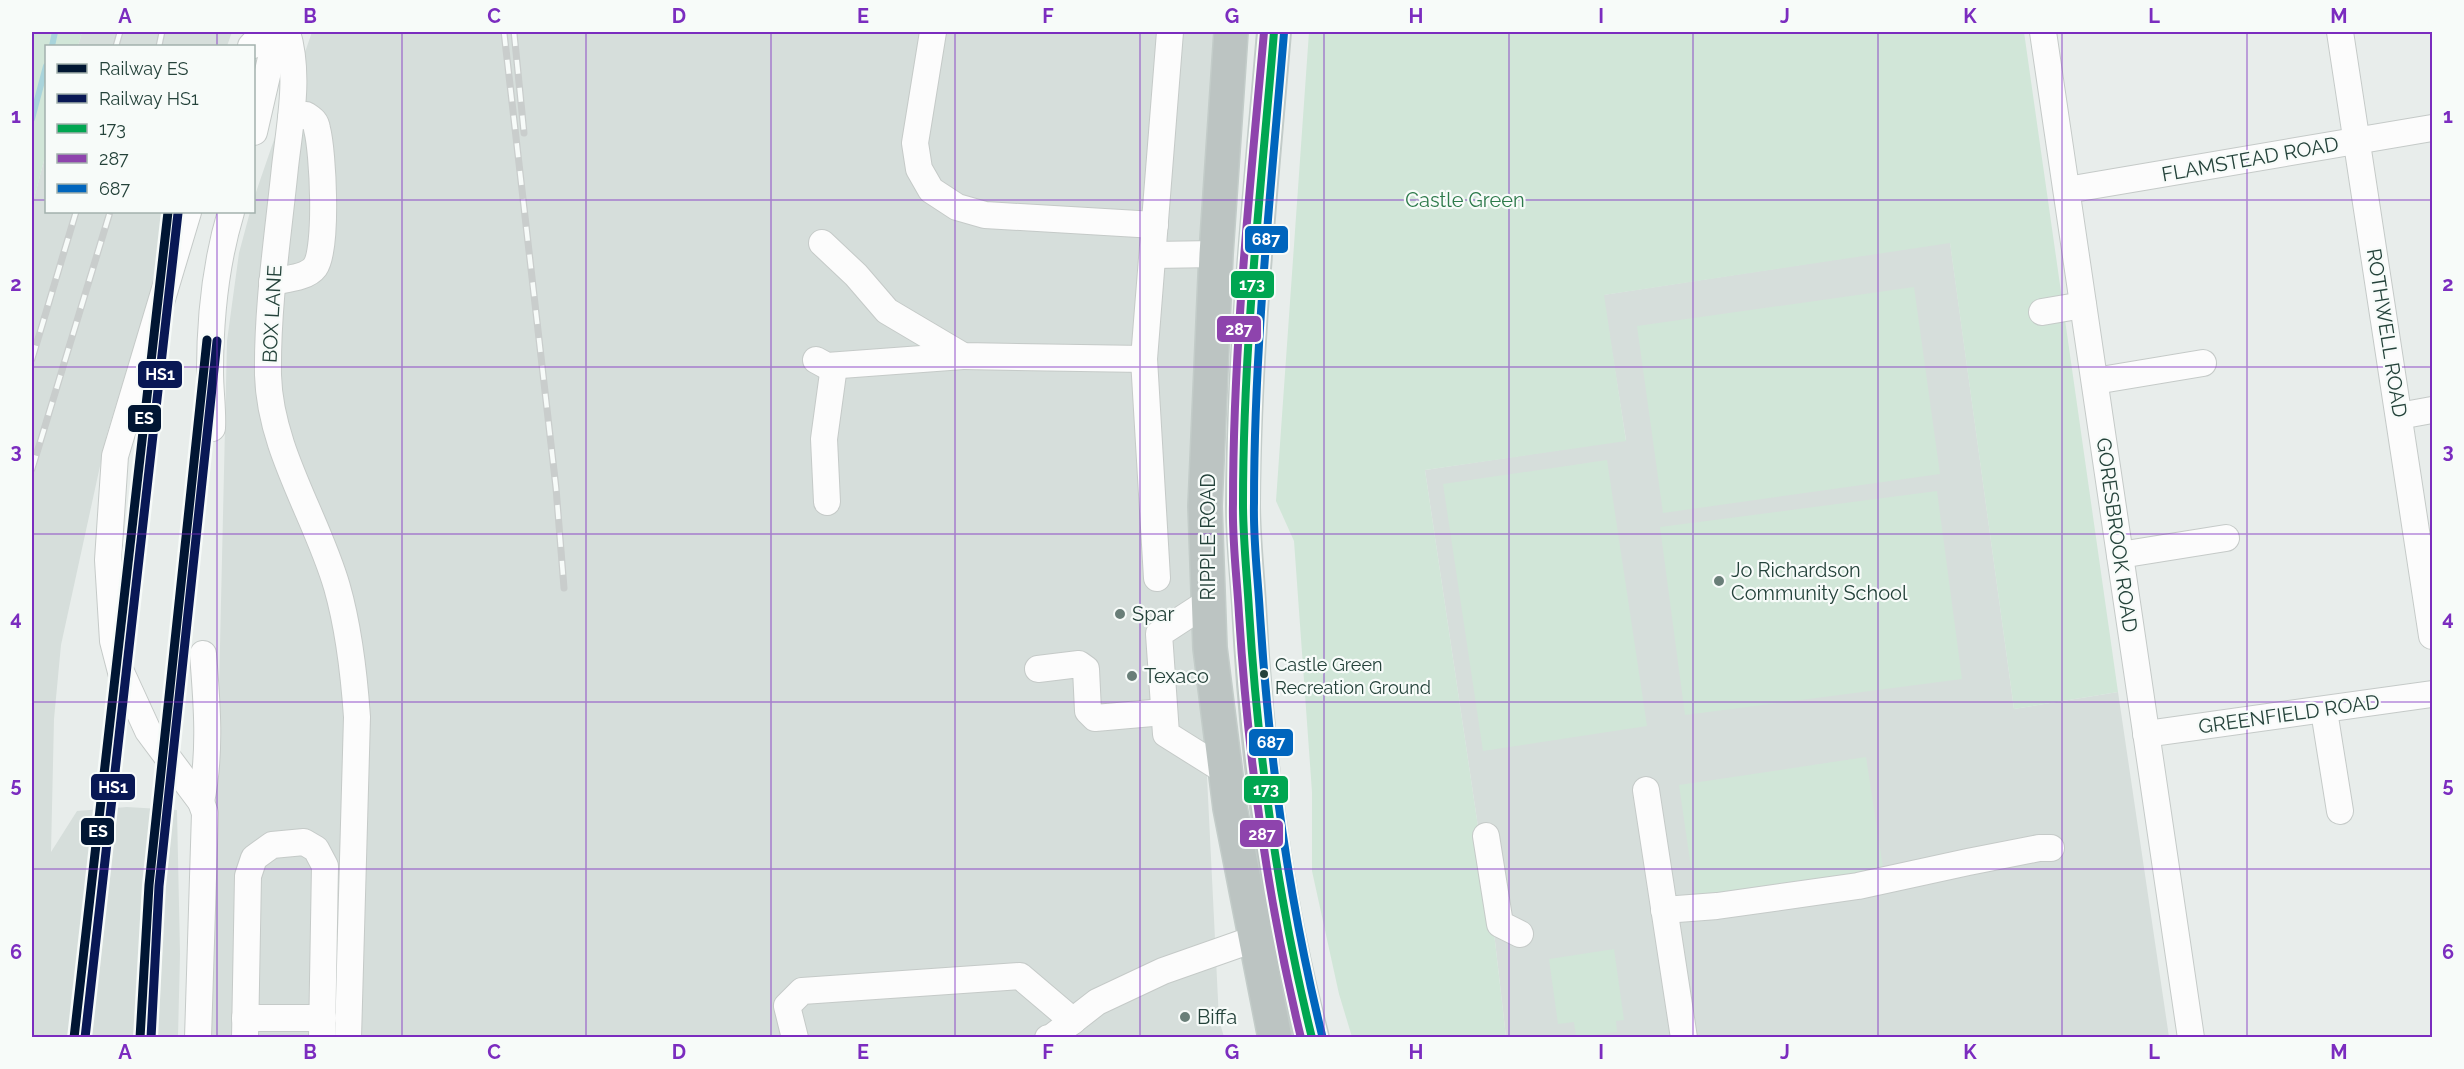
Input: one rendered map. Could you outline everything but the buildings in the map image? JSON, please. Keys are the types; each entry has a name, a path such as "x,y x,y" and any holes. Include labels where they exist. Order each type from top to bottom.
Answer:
{"highway":[{"name":"RIPPLE ROAD","path":"1231,32 1216,254 1205,506 1210,648 1225,771 1254,939 1275,1038"},
{"name":"RIPPLE ROAD","path":"1274,32 1250,330 1243,505 1252,672 1267,804 1301,995 1312,1038"}],"street":[{"path":"252,45 264,32"},
{"path":"255,128 277,32"},
{"name":"BOX LANE","path":"287,32 294,55 291,118 272,282 268,377 283,445 337,587 354,674 357,717 348,1038"},
{"path":"933,32 915,143 919,169 931,190 957,207 985,215 1155,225"},
{"path":"1157,578 1144,359 1170,32"},
{"name":"GORESBROOK ROAD","path":"2043,32 2191,1038"},
{"name":"ROTHWELL ROAD","path":"2340,32 2359,140 2433,636"},
{"path":"272,282 303,275 314,268 321,255 323,183 317,128 313,120 306,115 291,118"},
{"name":"FLAMSTEAD ROAD","path":"2067,190 2433,128"},
{"path":"188,213 115,456 108,560 113,641 121,672 148,731 201,802 205,813 198,1038"},
{"path":"212,428 213,401 210,374 215,294 231,213"},
{"path":"822,243 856,275 887,311 963,356"},
{"path":"1153,255 1216,254"},
{"path":"2042,312 2083,305"},
{"path":"827,502 824,439 825,363 963,356 1144,359"},
{"path":"2095,381 2203,363"},
{"path":"2400,416 2433,410"},
{"path":"2120,555 2226,538"},
{"path":"1208,602 1159,634 1166,734 1225,771"},
{"path":"201,802 207,766 207,709 203,654"},
{"path":"1038,669 1078,664 1086,669 1088,711 1095,718 1164,712"},
{"name":"GREENFIELD ROAD","path":"2146,734 2433,694"},
{"path":"2324,711 2340,811"},
{"path":"1646,790 1684,1038"},
{"path":"1486,836 1500,924 1520,934"},
{"path":"304,842 316,849 325,866 322,1028 245,1028 248,876 254,858 272,845 304,842"},
{"path":"1664,910 1717,906 1858,885 1968,861 2039,848 2052,849"},
{"path":"1048,1038 1097,1002 1163,971 1254,939"},
{"path":"795,1038 787,1006 802,992 1020,976 1073,1021"}],"shaded area":[{"path":"82,32 232,32 227,45 78,45"},
{"path":"312,32 1223,32 1204,716 1219,1020 1224,1037 211,1038 227,341 239,253 250,213 255,213 255,195 277,131 283,57 305,52"},
{"path":"45,157 45,213 175,213 107,434 61,645 54,719 51,852 77,811 127,807 177,810 180,954 178,1037 32,1038 32,206"},
{"name":"Jo Richardson Community School","path":"1950,242 2014,709 2118,692 2169,1037 1506,1037 1495,941 1425,470 1626,440 1603,295"}],"green space":[{"path":"32,32 82,32 78,45 45,45 45,157 32,206"},
{"name":"Castle Green","path":"1309,32 2024,32 2118,692 2014,709 1950,243 1604,295 1626,441 1425,470 1495,941 1506,1037 1352,1037 1339,994 1312,871 1312,792 1294,541 1276,501"},
{"path":"1914,287 1940,474 1663,513 1637,326"},
{"path":"1607,460 1647,726 1483,751 1443,484"},
{"path":"1937,491 1962,679 1685,715 1660,527"},
{"path":"1866,757 1884,874 1696,902 1679,785"},
{"path":"1614,949 1624,1020 1616,1021 1617,1032 1576,1037 1574,1022 1558,1024 1549,959"}],"waterway":[{"path":"52,45 55,32"},
{"path":"32,119 45,70"}],"railway":[{"path":"116,45 120,32"},
{"path":"159,45 162,32"},
{"path":"504,32 556,488 564,588"},
{"path":"514,32 524,133"},
{"path":"32,359 76,213"},
{"path":"32,469 110,213"}],"rail line":[{"name":"ES","path":"74,1038 168,213"},
{"name":"HS1","path":"85,1038 178,213"},
{"name":"ES","path":"140,1038 149,885 207,340"},
{"name":"HS1","path":"151,1038 159,886 217,341"}],"transit line":[{"name":"287","path":"1264,32 1239,326 1233,532 1248,722 1261,828 1278,933 1301,1038"},
{"name":"173","path":"1274,32 1249,327 1243,504 1253,664 1264,772 1279,879 1312,1038"},
{"name":"687","path":"1284,33 1260,326 1254,531 1269,721 1282,826 1299,931 1322,1035"}],"place":[{"name":"Jo Richardson Community School","path":"1719,581"},
{"name":"Spar","path":"1120,614"},
{"name":"Castle Green Recreation Ground","path":"1264,674"},
{"name":"Texaco","path":"1132,676"},
{"name":"Biffa","path":"1185,1017"}]}
